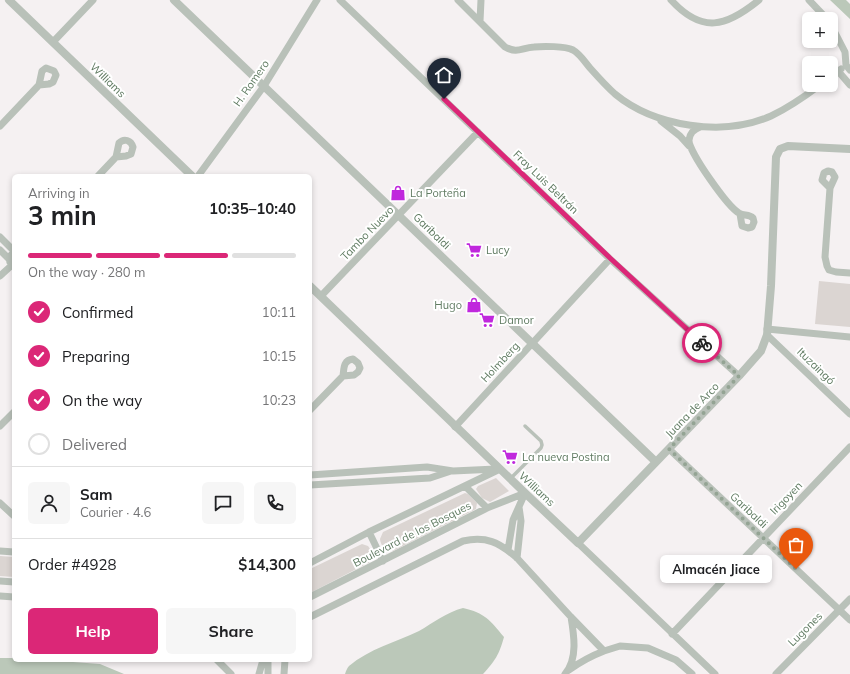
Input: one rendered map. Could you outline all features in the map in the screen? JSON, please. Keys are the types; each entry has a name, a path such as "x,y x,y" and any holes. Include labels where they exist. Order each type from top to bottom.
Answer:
{"street":[{"name":"Williams","path":"9,0 190,174"},
{"path":"53,42 93,0"},
{"name":"Garibaldi","path":"174,0 656,462"},
{"name":"H. Romero","path":"199,174 264,86 317,0"},
{"name":"Fray Luis Beltrán","path":"340,0 610,258 739,376"},
{"path":"458,0 505,48 512,51 517,51 534,47 564,47 572,49 578,53 604,84 616,95 652,115 671,128 689,146 726,202 740,214"},
{"path":"480,21 481,0"},
{"path":"670,0 684,13 695,19 717,23 736,17 759,0"},
{"path":"809,0 820,12"},
{"path":"838,38 845,52 848,68 838,71 850,85"},
{"path":"0,126 39,85"},
{"path":"652,115 670,122 700,127 728,127 770,117 787,108 810,92"},
{"path":"689,146 693,130 700,127"},
{"name":"Tambo Nuevo","path":"321,296 478,132"},
{"name":"Juana de Arco","path":"578,543 739,376 761,351 767,332 771,286 776,157 780,149 788,146 850,149"},
{"path":"100,174 116,157"},
{"path":"830,188 825,257 827,266 829,270 850,273"},
{"path":"0,237 12,250"},
{"path":"0,250 12,263"},
{"path":"0,276 12,263 12,253"},
{"name":"Holmberg","path":"455,427 610,258"},
{"name":"Williams","path":"312,288 455,427 715,674"},
{"path":"767,332 850,337"},
{"name":"Ituzaingó","path":"767,332 850,414"},
{"path":"312,408 343,376"},
{"path":"0,426 12,414"},
{"name":"Irigoyen","path":"672,634 850,447"},
{"name":"Garibaldi","path":"669,449 850,620"},
{"path":"312,475 427,467 453,471 500,469"},
{"name":"Boulevard de los Bosques","path":"312,562 369,532 500,469"},
{"path":"312,485 430,478 453,471"},
{"path":"465,486 487,508"},
{"path":"508,550 513,520 525,493"},
{"name":"Boulevard de los Bosques","path":"312,596 487,508 525,493"},
{"path":"0,502 12,514"},
{"path":"517,558 521,521 519,506"},
{"path":"369,532 383,561"},
{"path":"312,616 463,540 484,539 495,542 517,558 570,617 604,651"},
{"path":"0,552 12,552"},
{"path":"0,581 12,582"},
{"path":"0,596 12,597"},
{"name":"Lugones","path":"776,674 850,599"},
{"path":"567,672 573,657 574,648 574,630 570,617"},
{"path":"567,672 582,661 604,651 620,646 633,646 648,648 676,660 692,674"},
{"path":"219,662 231,674"},
{"path":"259,674 262,662"},
{"path":"268,662 268,674"},
{"path":"284,674 285,662"}],"lane":[{"path":"510,479 541,448 542,445 541,441 525,426"}],"shaded area":[{"path":"830,0 846,0 850,4 850,19"},
{"path":"819,281 850,284 850,327 815,324"},
{"path":"496,478 509,491 490,502 482,498 476,489 478,486"},
{"path":"465,493 477,503 476,509 393,551 382,546 380,539 383,532"},
{"path":"362,544 368,546 373,553 370,562 312,592 312,568"},
{"path":"0,556 12,557 12,577 0,576"},
{"path":"463,608 482,615 495,626 504,637 496,657 483,674 345,674 349,666 365,655 419,631 446,615"},
{"path":"0,658 12,658 12,662 73,662 100,664 124,674 0,674"}],"way so far":[{"path":"702,343 739,376 669,449 796,569"}],"place":[{"name":"La Porteña","path":"398,193"},
{"name":"Lucy","path":"474,250"},
{"name":"Hugo","path":"474,305"},
{"name":"Damor","path":"487,320"},
{"name":"La nueva Postina","path":"510,457"},
{"name":"Almacén Jiace","path":"796,569"}],"route":[{"path":"444,99 610,258 702,343"}]}
